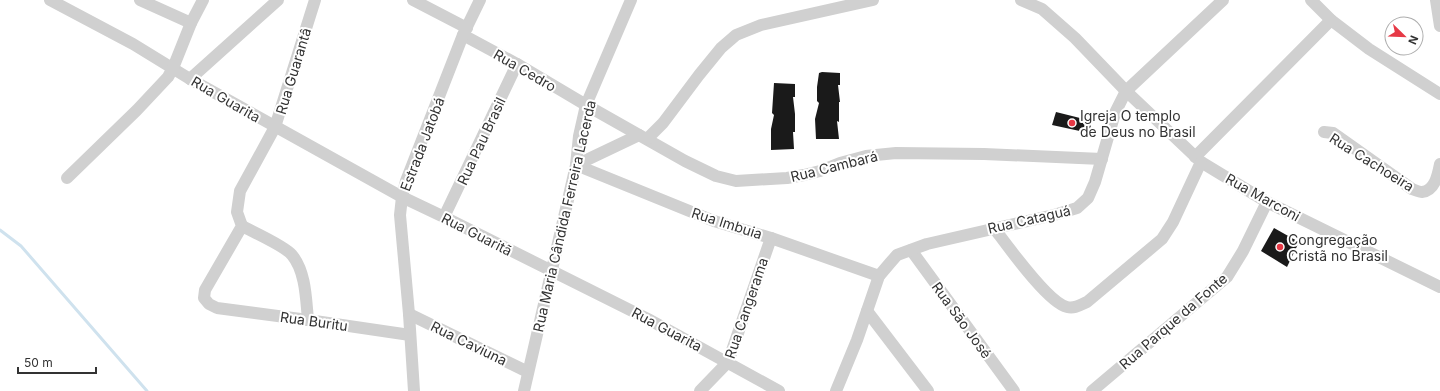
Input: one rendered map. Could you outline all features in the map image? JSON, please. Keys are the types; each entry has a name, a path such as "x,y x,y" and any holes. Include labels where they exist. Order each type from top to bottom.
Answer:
{"street":[{"name":"Rua Guarita","path":"50,0 133,44 190,79 402,197"},
{"path":"140,0 191,23"},
{"path":"67,178 159,88 173,68 202,0"},
{"path":"190,79 278,0"},
{"name":"Rua Guarantâ","path":"242,226 237,212 240,191 275,127 315,0"},
{"name":"Rua Cedro","path":"413,0 517,64 643,137"},
{"name":"Estrada Jatobá","path":"414,391 400,215 402,197 409,174 465,32 480,0"},
{"name":"Rua Maria Cândida Ferreira Lacerda","path":"524,391 576,165 579,136 586,105 631,0"},
{"path":"576,165 643,137 663,123 721,48 736,35 761,25 874,0"},
{"name":"Rua Marconi","path":"1021,0 1042,9 1075,38 1126,91 1198,160 1267,202 1440,287"},
{"name":"Rua Cataguá","path":"836,391 879,276 897,255 927,244 1054,215 1077,208 1088,198 1095,182 1115,113 1126,91 1223,0"},
{"path":"1311,0 1331,20 1369,49 1440,94"},
{"path":"1436,0 1440,26"},
{"path":"994,228 1037,282 1058,304 1067,308 1076,308 1087,302 1162,239 1173,222 1198,160 1331,20"},
{"name":"Rua Pau Brasil","path":"444,217 517,64"},
{"name":"Rua Cachoeira","path":"1324,132 1333,133 1412,189 1422,192 1432,187 1437,177 1440,164"},
{"name":"Rua Cambará","path":"643,137 703,171 736,181 793,177 820,171 840,163 866,156 896,153 984,154 1102,159"},
{"name":"Rua Imbuia","path":"576,165 714,221 770,238 879,276"},
{"name":"Rua Guaritã","path":"402,197 552,272"},
{"name":"Rua Parque da Fonte","path":"1092,391 1227,277 1243,251 1267,202"},
{"path":"242,226 292,254 299,268 304,287 308,320"},
{"name":"Rua Buritu","path":"242,226 205,290 204,298 209,304 217,308 410,335"},
{"name":"Rua Cangerama","path":"700,391 728,362 770,238"},
{"name":"Rua São José","path":"911,250 1014,391"},
{"name":"Rua Guarita","path":"552,272 648,319 779,391"},
{"path":"867,311 928,391"},
{"name":"Rua Caviuna","path":"409,314 528,372"}],"building":[{"path":"819,73 840,73 840,85 838,85 840,102 839,122 837,121 839,139 816,139 815,119 819,103 817,101 817,87"},
{"path":"774,83 795,84 795,97 793,97 795,114 795,132 793,132 794,149 771,150 771,129 774,115 772,113"},
{"name":"Igreja O templo de Deus no Brasil","path":"1056,112 1092,121 1089,133 1052,125"},
{"name":"Congregação Cristã no Brasil","path":"1274,228 1299,242 1287,267 1261,251"}],"waterway":[{"path":"0,230 21,246 147,391"}],"place":[{"name":"Igreja O templo de Deus no Brasil","path":"1072,123"},
{"name":"Congregação Cristã no Brasil","path":"1280,247"}]}
